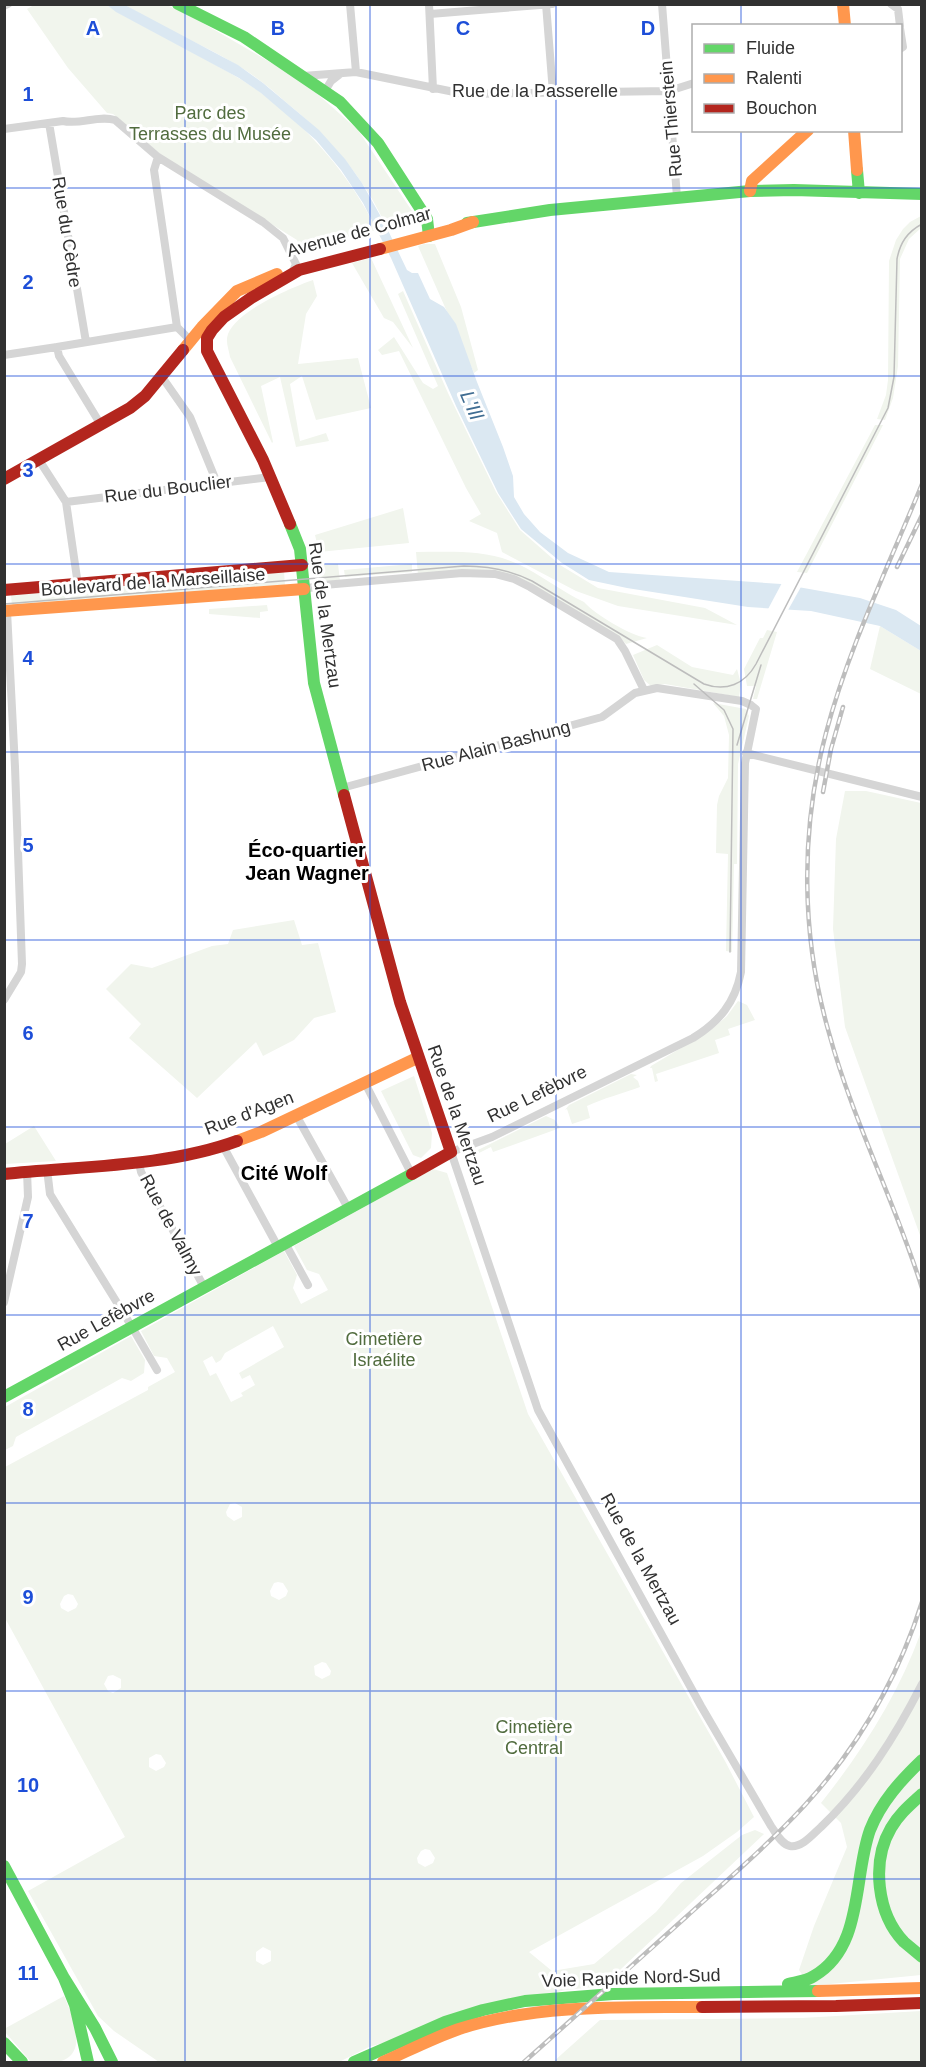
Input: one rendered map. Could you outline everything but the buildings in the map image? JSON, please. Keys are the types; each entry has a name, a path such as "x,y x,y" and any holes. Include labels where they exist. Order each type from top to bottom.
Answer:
{"main road":[{"path":"178,4 244,37 340,102 378,143 427,219 425,234"},
{"path":"843,4 844,24"},
{"path":"750,191 752,181 806,132"},
{"path":"854,132 859,193"},
{"name":"Avenue de Colmar","path":"4,480 101,425 146,396 202,327 237,291 294,269 473,222 550,210 750,191 921,194"},
{"name":"Avenue de Colmar","path":"349,253 369,246 425,234"},
{"name":"Avenue de Colmar","path":"210,334 225,317 294,269"},
{"path":"192,342 198,343 210,334"},
{"path":"207,351 210,334"},
{"path":"192,342 207,351"},
{"name":"Rue de la Mertzau","path":"192,342 221,374"},
{"name":"Rue de la Mertzau","path":"207,351 221,374 270,477 300,549 314,683 397,993 417,1058 451,1152"},
{"name":"Boulevard de la Marseillaise","path":"5,590 303,565"},
{"name":"Boulevard de la Marseillaise","path":"6,611 304,589"},
{"path":"5,590 6,611"},
{"name":"Rue d'Agen","path":"4,1174 139,1163 223,1146 261,1132 417,1058"},
{"name":"Rue Lefèbvre","path":"4,1397 451,1152"},
{"path":"714,1993 761,1985 799,1983 818,1975 828,1966 844,1943 849,1929 864,1851 874,1822 889,1797 921,1760"},
{"path":"921,1794 906,1806 887,1835 880,1858 878,1876 880,1896 888,1920 899,1938 921,1957"},
{"path":"4,1866 112,2062"},
{"path":"64,1978 77,2011 87,2062"},
{"name":"Voie Rapide Nord-Sud","path":"354,2062 444,2021 502,2005 583,1995 921,1988"},
{"name":"Voie Rapide Nord-Sud","path":"383,2062 443,2035 470,2026 543,2011 616,2007 847,2007 921,2003"},
{"path":"4,2043 22,2062"}],"street":[{"path":"350,4 356,72"},
{"path":"433,89 429,9 552,4"},
{"name":"Rue Thierstein","path":"662,4 677,197"},
{"path":"891,4 898,9 900,24"},
{"path":"546,5 553,93"},
{"name":"Rue de la Passerelle","path":"303,76 356,72 433,89 464,93 669,91 692,83"},
{"path":"325,91 331,81 341,73"},
{"path":"4,129 63,121 72,123 110,118 158,157 263,222 283,238 294,269"},
{"name":"Rue du Cèdre","path":"49,123 86,342"},
{"path":"4,355 177,327 154,170 158,157"},
{"name":"Rue de la Mertzau","path":"177,327 192,342"},
{"path":"57,347 59,356 101,425"},
{"path":"162,378 190,417 217,483"},
{"path":"39,460 66,501 78,585"},
{"name":"Rue du Bouclier","path":"66,501 270,477"},
{"path":"304,589 333,584 462,573 495,574 514,579 617,639 644,690"},
{"path":"4,1000 21,972 22,964 15,767 6,611"},
{"name":"Rue Lefèbvre","path":"451,1152 492,1137 693,1038 711,1026 724,1012 736,993 741,972 746,753 756,709 752,705 664,688 644,690"},
{"name":"Rue Alain Bashung","path":"342,788 602,717 628,698 644,690"},
{"path":"746,753 921,797"},
{"path":"365,1083 411,1173"},
{"path":"296,1115 348,1208"},
{"path":"223,1146 281,1245 308,1285"},
{"name":"Rue de la Mertzau","path":"451,1152 538,1410 696,1696 771,1826 783,1842 794,1846 803,1843 857,1789 900,1726 921,1684"},
{"name":"Rue de Valmy","path":"139,1163 141,1172 204,1287"},
{"path":"47,1169 50,1194 157,1370"},
{"path":"4,1302 28,1197 27,1171"}],"green space":[{"name":"Parc des Terrasses du Musée","path":"34,5 107,5 253,87 295,121 327,154 354,190 377,230 300,248 297,240 164,157 113,114 107,113 68,68 27,9"},
{"path":"125,5 167,5 201,22 304,82 358,130 418,220 387,228 357,176 332,145 304,117 257,78 237,65"},
{"path":"921,216 921,228 909,239 900,259 898,366 893,398 885,420 877,419 886,395 888,380 889,261 896,240 903,229"},
{"path":"435,244 461,307 478,370 474,373 418,246"},
{"path":"371,258 413,348 393,322 384,318 352,263"},
{"path":"313,280 317,296 306,314 298,364 358,358 371,408 316,420 302,376 290,384 300,441 326,433 329,441 296,447 280,377 261,386 272,443 230,357 227,337 233,325 265,301"},
{"path":"403,291 448,393 496,492 520,530 560,565 598,588 705,608 737,625 618,606 576,591 502,552 497,533 469,521 481,514 399,351 382,355 378,350 394,337 423,383 433,389 438,386 398,294"},
{"path":"875,425 883,425 807,573 797,572"},
{"path":"403,508 409,543 319,552 315,535"},
{"path":"416,552 468,552 506,559 584,602 613,624 647,638 626,644 618,636 520,578 418,575"},
{"path":"338,564 340,581 319,583 318,565"},
{"path":"412,564 412,572 345,577 344,570"},
{"path":"284,571 285,586 71,603 70,588"},
{"path":"64,589 66,603 12,606 11,595"},
{"path":"267,605 268,611 260,612 260,618 209,614 209,609"},
{"path":"880,626 921,651 921,694 870,669"},
{"path":"767,630 777,632 757,699 753,699 756,686 747,686 744,669 760,638 763,638"},
{"path":"657,645 692,667 733,675 737,669 741,684 739,697 665,684 651,686 644,680 633,655"},
{"path":"713,703 746,709 749,716 738,764 737,864 734,864 732,952 726,951 728,854 716,853 717,805 728,778 729,735 724,716"},
{"path":"845,791 866,791 921,803 921,1238 845,1027 833,929 836,839"},
{"path":"294,920 302,945 318,943 336,1012 314,1018 294,1040 263,1056 256,1042 197,1098 129,1038 141,1024 106,989 131,964 152,968 212,946 228,944 233,930"},
{"path":"738,1001 747,1005 755,1020 728,1029 730,1035 715,1040 719,1053 656,1074 658,1081 655,1082 651,1066 711,1030 727,1016"},
{"path":"631,1074 637,1075 633,1077 638,1081 640,1087 587,1106 590,1118 572,1124 567,1109 565,1110 569,1105"},
{"path":"414,1076 432,1133 431,1148 421,1158 413,1155 381,1091"},
{"path":"546,1116 555,1120 560,1128 493,1152 491,1147 475,1155 474,1152"},
{"path":"34,1126 56,1161 5,1164 5,1144"},
{"name":"Cimetière Central","path":"433,1169 447,1173 528,1414 725,1761 754,1817 703,1856 529,1952 552,1971 594,1964 656,1912 681,1883 742,1835 755,1830 764,1834 603,1986 565,1990 369,2047 339,2062 159,2062 114,2031 98,2016 28,1891 125,1837 5,1618 5,1467 148,1390 148,1387 175,1372 167,1358 154,1356 141,1331 284,1251 297,1275 293,1288 301,1304 328,1290 319,1274 307,1270 294,1246","holes":["273,1326 284,1347 239,1373 242,1379 250,1375 255,1385 241,1393 243,1396 231,1402 216,1373 210,1376 203,1361 212,1356 216,1363 225,1353","235,1503 242,1507 242,1517 234,1521 227,1516 226,1512 230,1504","278,1582 283,1583 288,1591 286,1596 279,1600 271,1596 270,1591 274,1583","68,1594 73,1595 78,1604 76,1608 68,1612 61,1608 60,1604 64,1596","322,1662 326,1663 331,1671 330,1675 322,1679 315,1675 314,1666","113,1675 121,1679 121,1688 113,1693 108,1691 104,1684 108,1676","156,1754 161,1755 166,1763 164,1767 156,1771 149,1767 149,1758","425,1849 430,1850 435,1858 433,1863 425,1867 418,1863 417,1858","263,1947 271,1951 271,1961 263,1965 256,1961 256,1952"]},
{"path":"131,1336 145,1360 144,1373 131,1381 122,1378 16,1437 13,1446 5,1450 5,1407"},
{"path":"921,1632 921,1975 810,1986 799,1970 814,1926 847,1847 841,1823 821,1803 851,1763 878,1721 902,1678"},
{"path":"64,1996 76,2030 75,2048 64,2060 31,2062 4,2029"},
{"path":"921,2011 921,2062 553,2062 600,2020 802,2018"}],"water":[{"name":"L'Ill","path":"107,5 125,5 238,65 319,130 345,159 362,183 385,224 407,270 418,273 430,299 444,307 456,324 513,476 514,497 524,514 540,532 568,553 609,572 781,584 860,598 896,610 921,626 921,651 880,626 811,611 748,607 627,588 589,580 562,563 521,529 498,493 456,406 391,258 363,203 341,170 316,140 261,93 239,78"}],"pier":[{"path":"783,581 802,585 787,612 767,611"}],"tram line":[{"path":"4,604 464,566 482,567 507,571 532,581 704,684 720,687 734,684 746,677 756,664 888,408 894,377 897,259 905,238 922,224"},
{"path":"737,745 761,665"},
{"path":"694,684 724,710 733,729 730,952"}],"railway":[{"path":"922,484 857,639 826,733 812,808 807,883 813,959 829,1033 850,1098 922,1288"},
{"path":"897,567 922,515"},
{"path":"823,792 831,749 843,707"},
{"path":"524,2062 747,1862 805,1805 842,1760 874,1710 901,1658 922,1602"}],"traffic: fast":[{"path":"178,4 244,37 340,102 378,143 427,219 429,236"},
{"path":"857,170 859,193"},
{"path":"467,223 550,210 750,191 922,194"},
{"path":"290,524 300,549 314,683 344,795"},
{"path":"4,1397 412,1174"},
{"path":"788,1984 814,1976 830,1963 841,1948 854,1910 870,1830 892,1792 922,1760"},
{"path":"922,1794 901,1814 891,1828 881,1856 879,1872 883,1903 888,1917 904,1942 922,1957"},
{"path":"4,1866 64,1978 75,2005 88,2062"},
{"path":"64,1978 95,2028 112,2062"},
{"path":"354,2062 445,2022 483,2010 525,2001 613,1994 818,1991"},
{"path":"4,2043 22,2062"}],"traffic: slow":[{"path":"843,4 845,24"},
{"path":"750,191 752,181 806,132"},
{"path":"854,132 857,170"},
{"path":"380,249 473,222"},
{"path":"183,350 237,291 277,274"},
{"path":"4,611 304,589"},
{"path":"237,1141 261,1132 417,1058"},
{"path":"818,1991 922,1988"},
{"path":"383,2062 459,2029 519,2015 580,2009 702,2007"}],"traffic: jam":[{"path":"290,524 263,460 207,351 207,338 224,317 299,270 380,249"},
{"path":"4,479 130,408 145,396 183,350"},
{"path":"4,590 302,565"},
{"path":"344,795 400,1002 451,1152 412,1174"},
{"path":"4,1174 152,1161 210,1150 237,1141"},
{"path":"702,2007 922,2003"}],"district":[{"name":"Éco-quartier Jean Wagner","path":"307,862"},
{"name":"Cité Wolf","path":"284,1173"}],"park label":[{"name":"Cimetière Israélite","path":"384,1349"}]}
